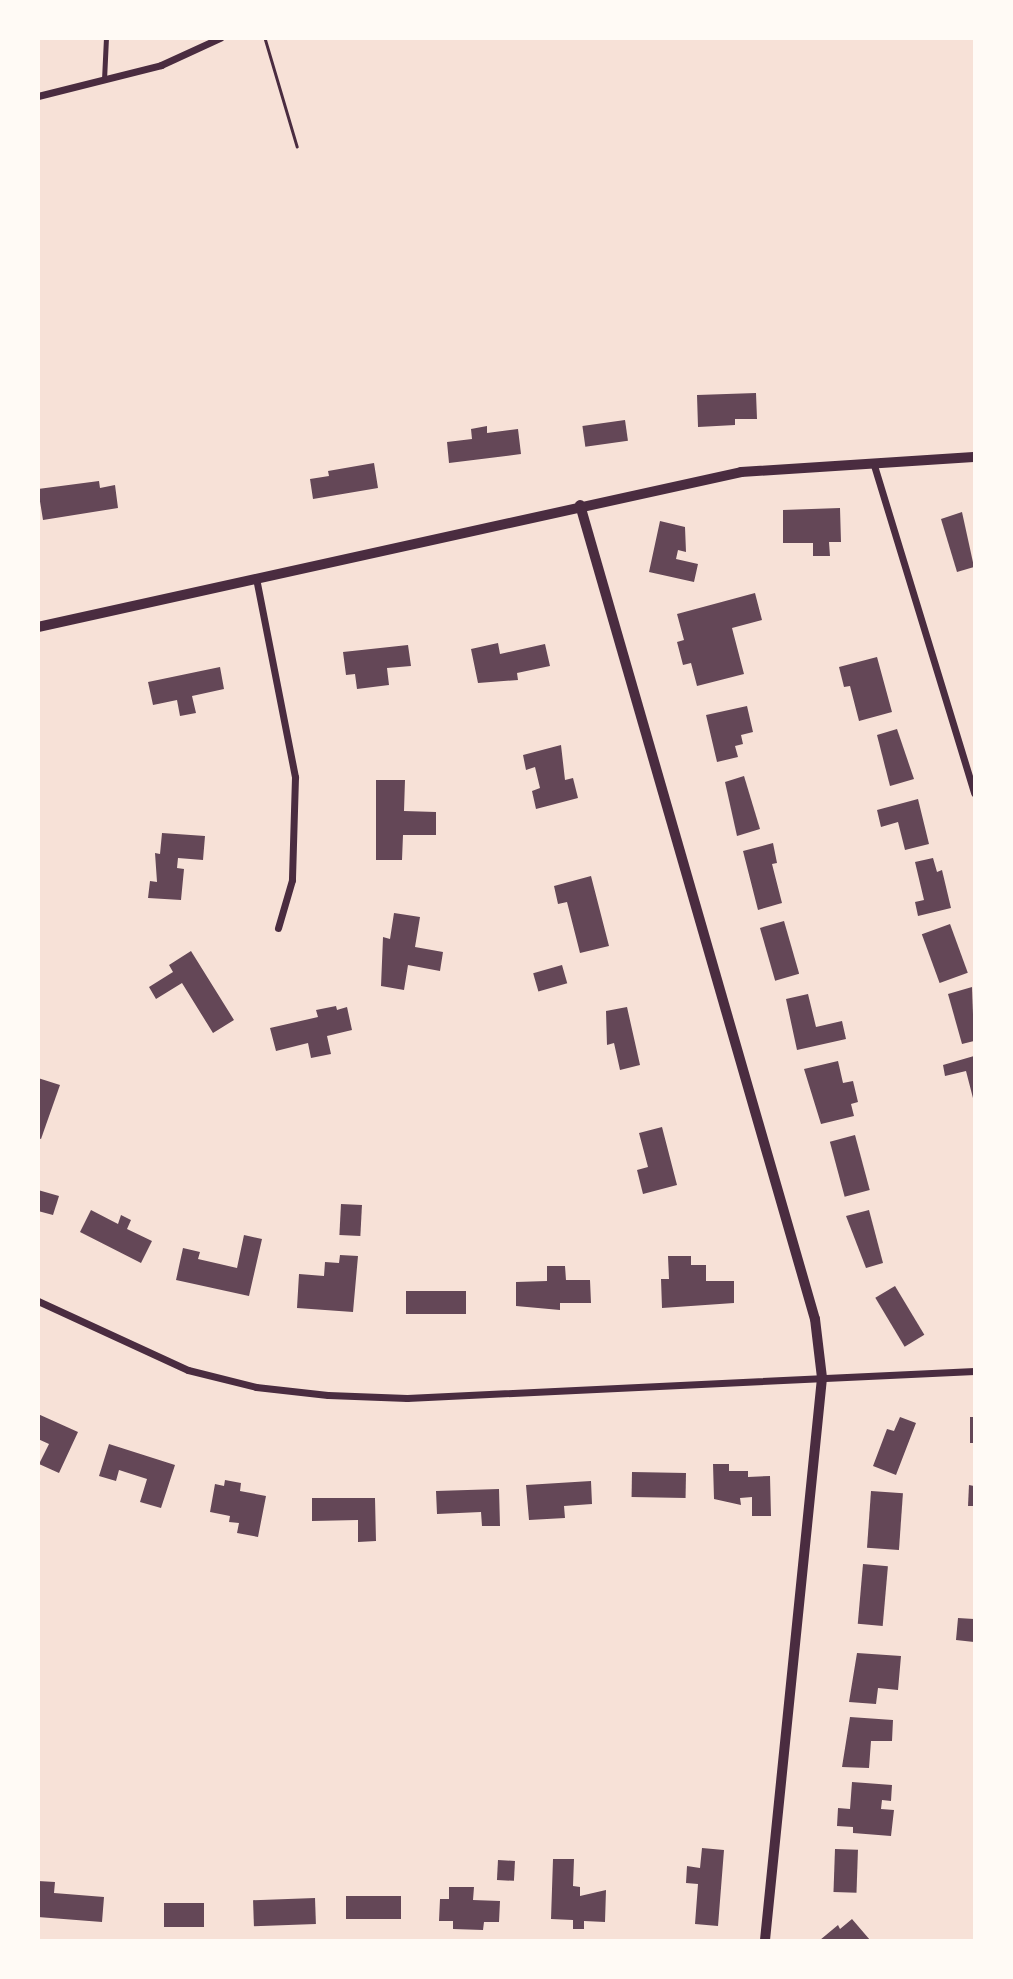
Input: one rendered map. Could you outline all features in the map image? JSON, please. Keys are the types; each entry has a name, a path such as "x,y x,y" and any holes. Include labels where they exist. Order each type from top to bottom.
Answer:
{"street":[{"path":"38,96 161,65 220,38"},
{"path":"38,627 580,505 741,472 975,457"},
{"path":"873,462 975,793"},
{"path":"580,505 815,1319 822,1378 765,1941"},
{"path":"256,578 295,777 292,880 278,928"},
{"path":"38,1301 188,1370 256,1387 328,1395 407,1398 975,1371"}],"lane":[{"path":"104,81 106,38"}],"path":[{"path":"265,38 297,146"}],"building":[{"path":"756,393 757,419 735,419 735,425 698,427 697,395"},
{"path":"625,420 628,441 585,447 582,426"},
{"path":"487,426 487,433 518,429 521,454 449,463 447,442 472,439 471,429"},
{"path":"374,463 378,488 313,499 310,479 329,476 328,471"},
{"path":"99,481 100,488 115,485 118,508 43,520 38,489"},
{"path":"840,508 841,542 829,542 830,556 813,556 813,543 783,543 783,510"},
{"path":"962,512 974,567 957,572 941,519"},
{"path":"660,521 685,527 686,552 678,550 676,559 698,564 694,582 649,572"},
{"path":"755,593 762,620 732,628 744,674 697,686 691,663 683,665 677,642 684,640 677,614"},
{"path":"498,643 500,654 545,644 550,666 517,673 518,680 478,683 471,649"},
{"path":"408,645 411,666 387,668 389,685 357,689 355,674 346,675 343,652"},
{"path":"877,657 892,712 859,721 850,686 844,687 839,667"},
{"path":"220,667 224,689 192,696 196,713 180,716 177,700 153,705 148,682"},
{"path":"747,706 753,732 741,735 743,744 735,746 738,757 717,762 706,715"},
{"path":"897,729 914,779 890,786 877,735"},
{"path":"561,745 565,780 573,778 578,798 536,809 532,791 540,788 535,767 526,770 523,755"},
{"path":"744,776 760,829 737,836 725,782"},
{"path":"376,780 405,780 404,811 436,812 436,835 403,835 402,860 376,860"},
{"path":"918,799 929,844 905,850 898,822 881,827 877,810"},
{"path":"162,833 205,836 203,860 178,858 177,868 184,869 181,900 148,898 150,881 157,882 155,853 160,854"},
{"path":"773,843 777,863 772,864 782,903 758,910 743,851"},
{"path":"933,858 937,872 942,870 951,908 918,916 915,902 924,900 915,862"},
{"path":"591,876 609,946 580,953 567,902 558,904 554,886"},
{"path":"394,913 420,917 415,947 443,952 440,971 408,965 404,990 381,986 383,937 390,939"},
{"path":"784,921 799,974 775,981 760,928"},
{"path":"950,924 968,973 940,983 922,934"},
{"path":"191,951 234,1020 213,1033 182,983 156,999 149,987 173,972 169,965"},
{"path":"562,965 567,983 538,992 533,973"},
{"path":"972,987 974,1041 962,1044 948,994"},
{"path":"808,994 816,1027 842,1021 846,1039 797,1050 786,999"},
{"path":"336,1006 337,1010 347,1007 352,1030 327,1036 331,1054 311,1058 308,1043 276,1051 270,1028 318,1017 316,1010"},
{"path":"627,1007 640,1065 620,1070 614,1043 607,1045 606,1011"},
{"path":"974,1056 974,1102 966,1071 945,1076 943,1065"},
{"path":"838,1061 843,1083 853,1081 858,1102 851,1104 854,1116 821,1124 804,1069"},
{"path":"38,1078 60,1085 41,1139 38,1138"},
{"path":"662,1127 677,1185 643,1194 637,1170 648,1167 639,1133"},
{"path":"855,1135 870,1190 845,1197 830,1142"},
{"path":"38,1190 59,1196 53,1215 38,1211"},
{"path":"341,1204 362,1205 360,1236 339,1235"},
{"path":"91,1210 118,1224 121,1215 131,1220 127,1229 152,1241 141,1263 80,1232"},
{"path":"869,1210 883,1263 866,1268 846,1216"},
{"path":"244,1235 262,1239 249,1296 176,1280 183,1248 200,1252 198,1259 237,1268"},
{"path":"340,1255 358,1256 353,1312 297,1308 299,1274 324,1276 325,1262 339,1263"},
{"path":"668,1256 691,1256 691,1265 706,1265 706,1281 734,1281 734,1303 662,1308 661,1279 669,1279"},
{"path":"547,1266 565,1266 566,1280 590,1280 591,1303 560,1303 560,1310 516,1306 516,1282 547,1281"},
{"path":"895,1286 924,1335 905,1347 875,1298"},
{"path":"406,1291 466,1291 466,1314 406,1314"},
{"path":"38,1414 78,1432 59,1473 39,1464 49,1444 38,1439"},
{"path":"900,1417 916,1423 896,1475 873,1466 887,1429 894,1431"},
{"path":"970,1417 974,1417 974,1443 970,1443"},
{"path":"109,1444 175,1465 161,1508 140,1502 147,1479 119,1470 116,1481 99,1476"},
{"path":"713,1464 729,1464 729,1471 748,1471 748,1477 770,1476 771,1516 752,1516 752,1497 740,1498 741,1505 714,1499"},
{"path":"632,1472 686,1473 686,1498 632,1497"},
{"path":"225,1480 241,1483 240,1491 266,1496 258,1537 237,1533 239,1523 229,1522 230,1516 210,1512 215,1484 224,1486"},
{"path":"591,1481 592,1504 564,1506 565,1518 529,1520 526,1485"},
{"path":"969,1485 974,1486 974,1506 968,1506"},
{"path":"499,1489 500,1526 482,1526 481,1512 437,1514 436,1491"},
{"path":"871,1491 903,1493 899,1550 867,1548"},
{"path":"312,1498 375,1498 376,1541 358,1542 358,1520 312,1521"},
{"path":"863,1564 888,1566 883,1626 858,1624"},
{"path":"958,1618 974,1619 974,1642 956,1640"},
{"path":"857,1653 901,1656 898,1690 878,1688 876,1704 849,1702"},
{"path":"850,1717 893,1720 892,1741 871,1741 869,1768 842,1767"},
{"path":"852,1782 892,1785 891,1801 882,1800 881,1809 894,1810 891,1836 853,1833 853,1827 837,1826 838,1808 850,1809"},
{"path":"702,1848 724,1850 718,1926 695,1924 698,1884 686,1883 687,1866 700,1868"},
{"path":"835,1849 858,1850 856,1893 833,1892"},
{"path":"553,1859 574,1859 573,1886 580,1887 580,1896 606,1890 605,1922 584,1921 584,1929 573,1929 573,1920 551,1919"},
{"path":"498,1860 515,1861 514,1881 497,1880"},
{"path":"38,1881 55,1882 54,1893 104,1897 102,1922 38,1917"},
{"path":"449,1887 474,1887 473,1900 500,1901 499,1922 484,1922 483,1930 453,1929 453,1921 439,1921 440,1899 449,1899"},
{"path":"346,1896 401,1896 401,1919 346,1919"},
{"path":"315,1898 316,1924 254,1926 253,1900"},
{"path":"164,1903 204,1903 204,1927 164,1927"},
{"path":"852,1919 870,1940 820,1940 838,1925 840,1929"}]}
